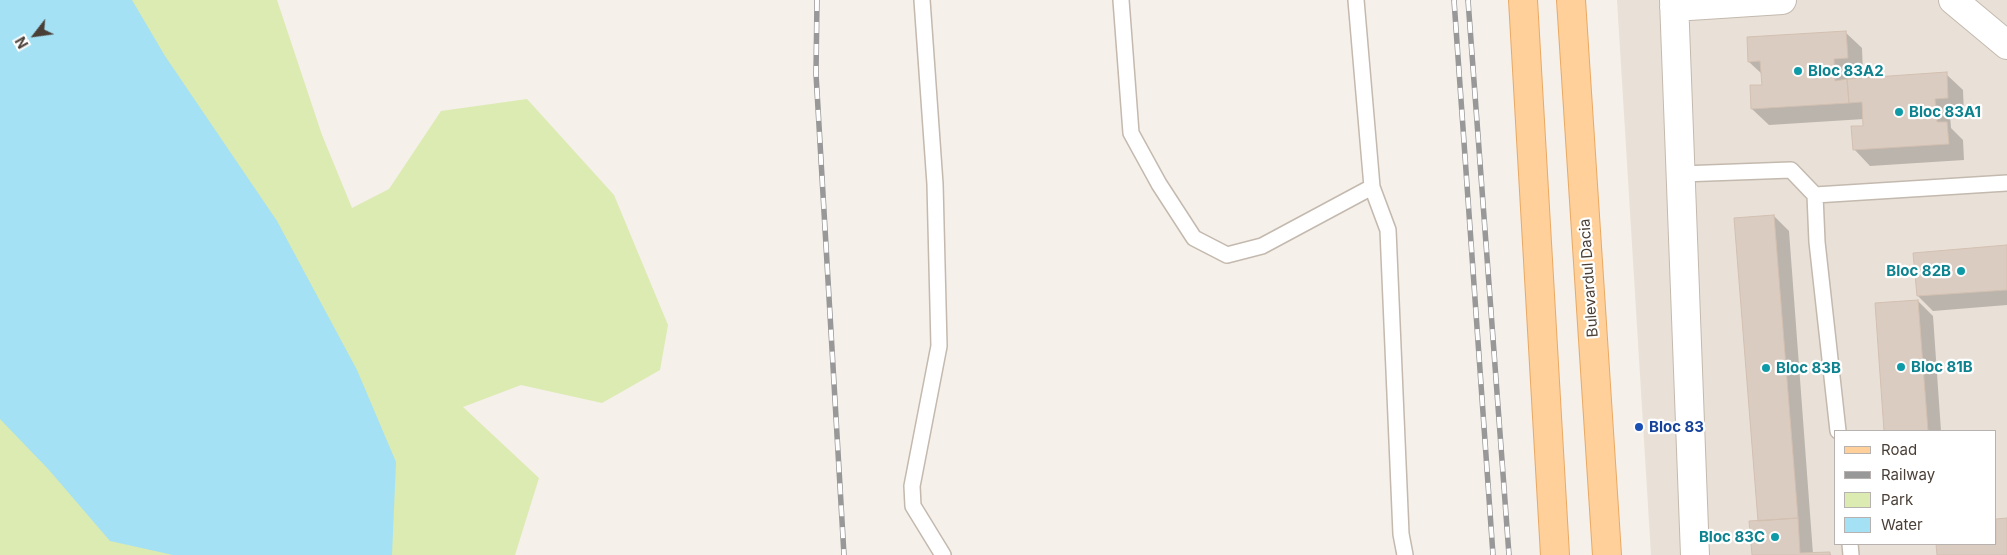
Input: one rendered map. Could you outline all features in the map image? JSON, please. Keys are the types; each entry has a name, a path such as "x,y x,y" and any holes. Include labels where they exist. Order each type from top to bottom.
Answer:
{"main road":[{"path":"1523,0 1555,555"},
{"name":"Bulevardul Dacia","path":"1571,0 1607,555"}],"street":[{"path":"1695,555 1674,3 1782,0"},
{"path":"1953,0 2007,45"}],"lane":[{"path":"922,0 935,184 939,346 912,486 913,506 943,555"},
{"path":"1121,0 1131,132 1159,184 1194,238 1227,255 1262,246 1372,187"},
{"path":"1356,0 1372,187 1388,230 1400,524 1405,555"},
{"path":"1681,174 1791,170 1815,195 1817,242 1838,430"},
{"path":"1815,195 2007,184"}],"shaded area":[{"path":"1617,0 2007,0 2007,555 1651,555"}],"green space":[{"path":"0,0 277,0 322,135 352,208 389,189 441,111 527,99 614,195 668,325 660,370 602,403 521,385 463,407 539,478 515,555 0,555"}],"water":[{"path":"0,0 132,0 165,56 277,221 357,370 396,462 392,555 173,555 110,541 49,470 0,419"}],"building":[{"name":"Bloc 83A2","path":"1846,31 1848,58 1834,59 1835,81 1847,79 1849,103 1751,109 1750,85 1762,85 1760,61 1748,62 1747,37"},
{"name":"Bloc 83A1","path":"1947,72 1948,98 1935,99 1937,122 1947,122 1949,144 1853,150 1851,126 1863,126 1862,102 1849,103 1847,79"},
{"name":"Bloc 83B","path":"1774,215 1798,518 1758,521 1734,218"},
{"name":"Bloc 82B","path":"2007,245 2007,290 1917,296 1913,253"},
{"name":"Bloc 81B","path":"1918,300 1928,430 1884,430 1875,303"},
{"name":"Bloc 83C","path":"1798,518 1800,553 1830,552 1830,555 1752,555 1749,521"},
{"path":"2007,518 2007,555 1937,555 1936,545 1997,545 1997,519"}],"railway":[{"path":"817,0 816,74 844,555"},
{"path":"1454,0 1493,555"},
{"path":"1468,0 1509,555"}],"place":[{"name":"Bloc 83A2","path":"1798,71"},
{"name":"Bloc 83A1","path":"1899,112"},
{"name":"Bloc 82B","path":"1961,271"},
{"name":"Bloc 81B","path":"1901,367"},
{"name":"Bloc 83B","path":"1766,368"},
{"name":"Bloc 83","path":"1639,427"},
{"name":"Bloc 83C","path":"1775,537"}]}
